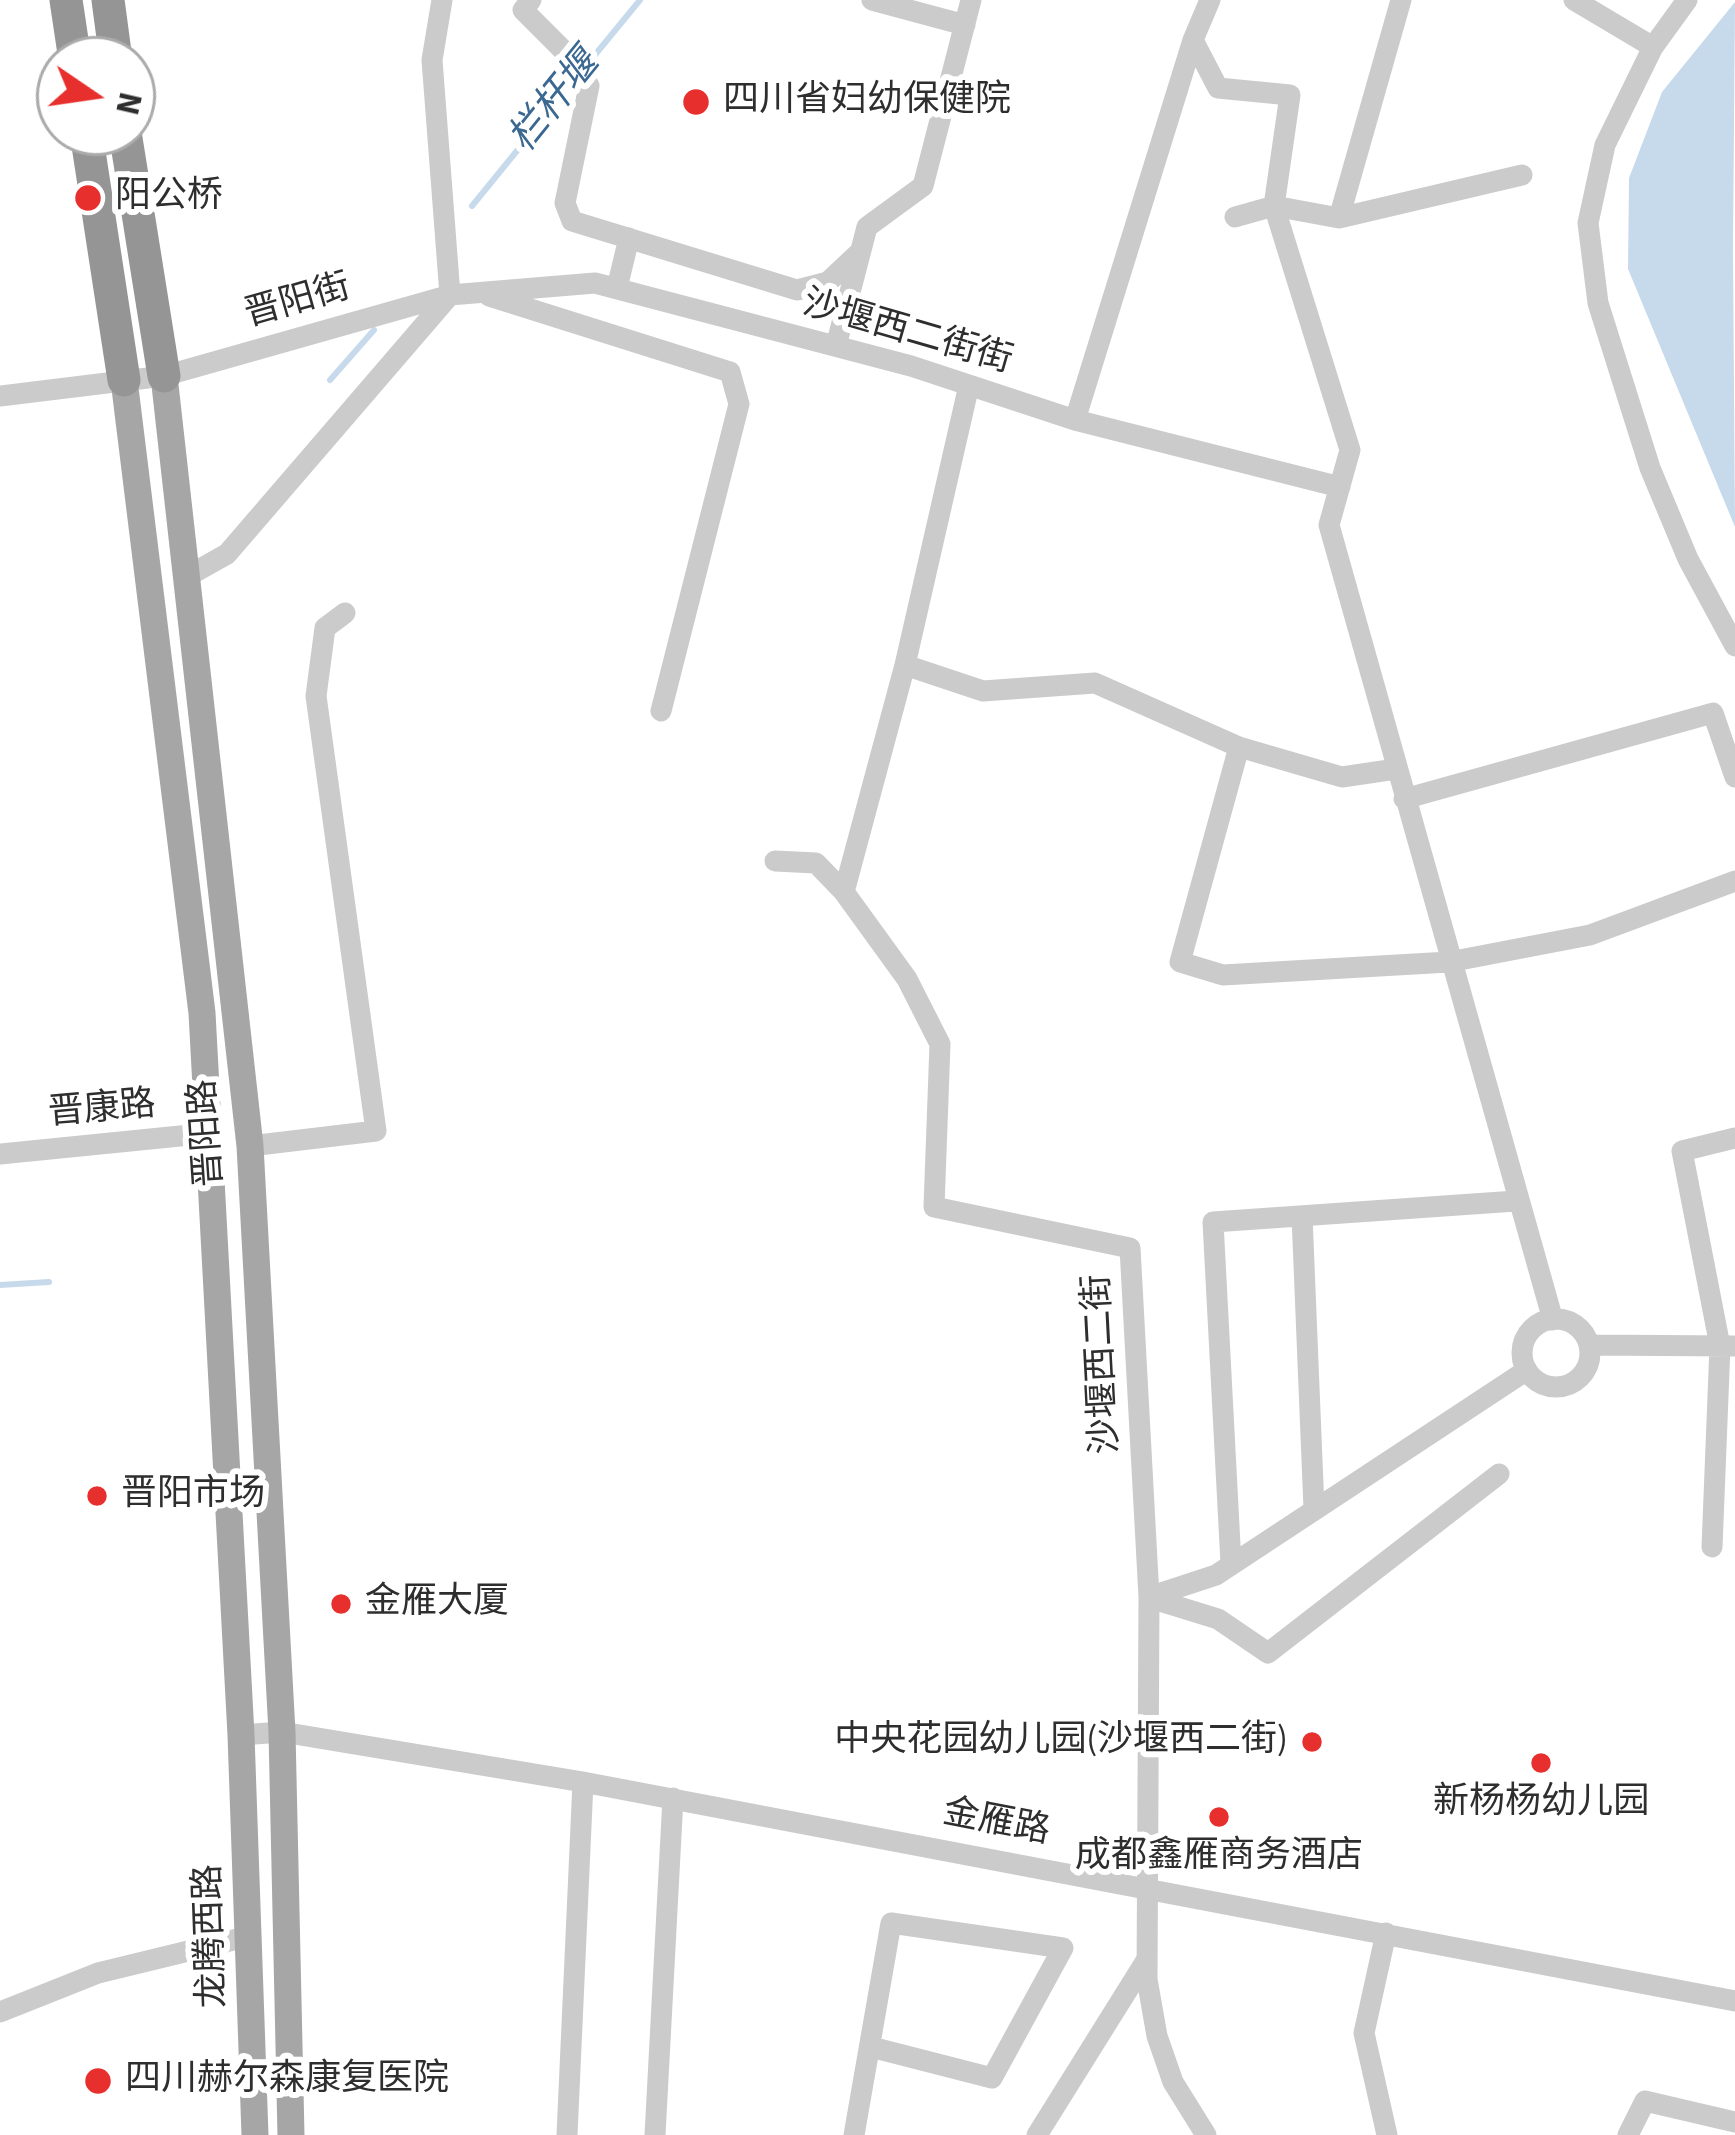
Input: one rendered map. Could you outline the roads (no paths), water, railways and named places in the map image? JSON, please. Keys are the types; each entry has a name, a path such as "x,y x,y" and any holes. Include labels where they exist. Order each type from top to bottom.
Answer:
{"highway":[{"path":"66,0 71,36"},
{"path":"108,0 113,36"},
{"name":"晋阳路","path":"90,156 124,380"},
{"name":"晋阳路","path":"129,156 164,376"}],"main road":[{"name":"晋阳路","path":"164,376 250,1146 282,1732 291,2135"},
{"name":"晋阳路","path":"124,380 202,1013 242,1735"},
{"name":"龙腾西路","path":"242,1735 255,2135"}],"street":[{"path":"186,577 227,554 450,295 433,60 442,0"},
{"path":"531,0 523,10 584,76 566,203 572,220 797,290 828,282 860,252"},
{"path":"872,0 965,26"},
{"path":"836,346 867,227 923,186 971,0"},
{"path":"1076,420 1193,40 1210,0"},
{"path":"1339,218 1400,0"},
{"path":"1574,0 1653,47"},
{"path":"1687,0 1653,47 1600,164 1588,223 1598,303 1650,468 1688,559 1735,646"},
{"path":"1193,40 1218,88 1290,95 1274,206 1350,450 1328,525 1553,1319"},
{"path":"1235,217 1274,206 1339,218 1522,175"},
{"path":"617,289 629,238"},
{"name":"沙堰西二街街","path":"450,295 595,283 836,346 1076,420 1340,487"},
{"path":"477,293 730,372 740,404 661,710"},
{"name":"晋阳街","path":"0,396 164,376 450,295"},
{"path":"844,892 905,665 969,385"},
{"path":"250,1146 376,1131 316,696 325,628 345,614"},
{"path":"905,665 983,691 1095,683 1239,747 1342,777 1396,769"},
{"path":"1404,800 1713,713 1735,777"},
{"path":"1239,747 1180,962 1223,975 1450,962 1589,935 1735,881"},
{"name":"沙堰西二街","path":"776,861 816,863 844,892 907,979 940,1044 934,1207 1130,1248 1149,1598 1148,1958 1157,2036 1173,2082 1206,2135"},
{"name":"晋康路","path":"0,1154 210,1133"},
{"path":"1712,1547 1728,1346 1682,1151 1735,1138"},
{"path":"1231,1564 1213,1222 1516,1201"},
{"path":"1302,1216 1314,1509"},
{"path":"1553,1319 1580,1328 1589,1345 1588,1364 1569,1385 1541,1384 1527,1370 1523,1352 1529,1334 1553,1319"},
{"path":"1589,1345 1728,1346"},
{"path":"1149,1598 1216,1575 1527,1370"},
{"path":"1149,1598 1218,1618 1268,1653 1499,1474"},
{"name":"金雁路","path":"242,1735 282,1732 583,1781 1735,2001"},
{"path":"567,2135 583,1781"},
{"path":"655,2135 674,1798"},
{"path":"854,2135 891,1922 1063,1948 992,2078 871,2048"},
{"path":"1386,1933 1364,2033 1387,2135"},
{"path":"0,2012 98,1972 250,1936"},
{"path":"1037,2135 1148,1958"},
{"path":"1628,2135 1645,2101 1735,2122"}],"water":[{"path":"1735,2 1735,527 1628,269 1629,178 1662,92"}],"waterway":[{"name":"栏杆堰","path":"585,67 640,0"},
{"name":"栏杆堰","path":"472,206 577,77"},
{"name":"栏杆堰","path":"330,380 374,330"},
{"path":"0,1285 49,1282"}],"place":[{"name":"四川省妇幼保健院","path":"696,102"},
{"name":"阳公桥","path":"88,198"},
{"name":"晋阳市场","path":"97,1496"},
{"name":"金雁大厦","path":"341,1604"},
{"name":"中央花园幼儿园(沙堰西二街)","path":"1312,1742"},
{"name":"新杨杨幼儿园","path":"1541,1763"},
{"name":"成都鑫雁商务酒店","path":"1219,1817"},
{"name":"四川赫尔森康复医院","path":"98,2081"}]}
